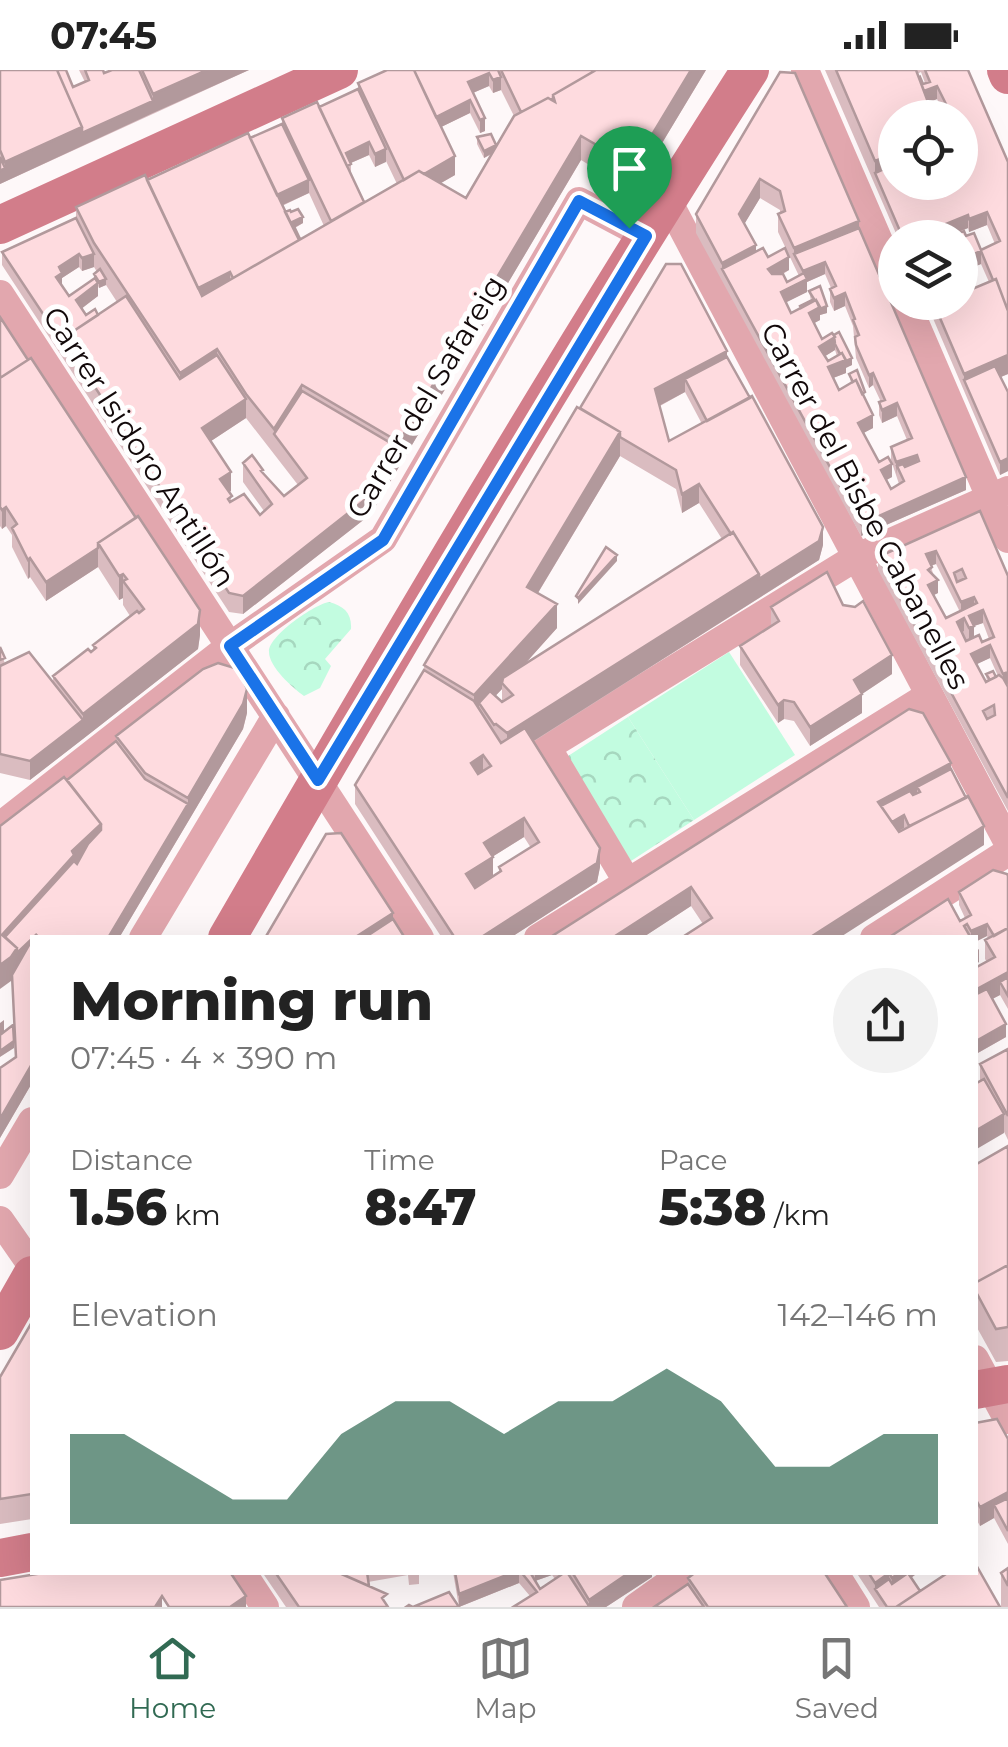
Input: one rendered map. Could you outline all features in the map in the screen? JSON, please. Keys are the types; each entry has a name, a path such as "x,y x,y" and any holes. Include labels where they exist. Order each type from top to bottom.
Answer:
{"street":[{"path":"0,225 339,70"},
{"path":"229,935 667,199 750,70"},
{"path":"805,70 878,239"},
{"name":"Carrer del Bisbe Cabanelles","path":"667,199 1008,843"},
{"name":"Carrer del Safareig","path":"2,820 230,646 383,540 579,201 646,236"},
{"name":"Carrer Isidoro Antillón","path":"0,294 418,935"},
{"path":"915,320 999,493 1008,539"},
{"path":"628,883 547,747 854,558 999,493"},
{"path":"543,935 928,696"},
{"path":"145,935 276,716"},
{"path":"879,935 1008,852"},
{"path":"0,1175 30,1124"},
{"path":"0,1220 30,1263"},
{"path":"0,1331 30,1278"},
{"path":"0,1558 30,1552"},
{"path":"244,1575 265,1607"},
{"path":"636,1607 682,1575"},
{"path":"836,1575 856,1607"}],"green space":[{"path":"329,602 346,611 351,629 325,659 331,666 320,688 304,696 288,683 269,652 276,638 293,622"},
{"path":"729,652 795,755 694,820 628,717"},
{"path":"628,717 694,820 631,861 565,758"}],"building":[{"path":"0,70 57,70 82,127 5,162 0,150"},
{"path":"57,70 66,70 73,87 89,80 85,70 139,70 153,101 82,133"},
{"path":"142,70 207,70 153,94"},
{"path":"387,70 414,70 455,156 424,174 419,171 404,180 358,83"},
{"path":"414,70 498,70 501,77 493,80 489,73 468,82 485,118 480,120 470,100 436,117"},
{"path":"501,70 596,70 553,95 553,100 548,98 521,112"},
{"path":"596,70 691,70 638,158 624,161 581,136 399,442 302,385 274,429 217,349 180,373 94,243 76,207 145,175 202,296 419,171 466,198 514,116 548,98 555,102 553,95"},
{"path":"836,70 916,70 927,100 878,100 875,161"},
{"path":"925,70 968,70 1008,162 1008,311 996,279 993,280 981,251 978,252 978,243 981,250 1000,241 987,212 969,219 968,215 956,220 895,220 887,200 978,200 978,100 944,100 937,86 924,91 920,77 923,84 930,82"},
{"path":"780,72 795,73 859,221 794,248 778,214 785,211 780,191 760,179 739,214 756,245 722,263 696,214"},
{"path":"358,89 386,149 375,154 369,142 346,153 351,164 347,166 319,107"},
{"path":"317,102 364,202 331,221 282,118"},
{"path":"282,124 309,180 277,195 250,138"},
{"path":"248,133 299,240 233,278 230,272 198,288 147,180"},
{"path":"491,134 496,145 484,151 477,137"},
{"path":"298,209 303,217 292,222 299,240 285,212"},
{"path":"76,218 94,254 82,258 79,254 59,267 62,273 56,277 69,296 95,278 98,283 76,300 86,315 95,309 98,315 63,338 63,344 2,252"},
{"path":"859,228 878,272 878,320 899,320 966,477 861,524 722,269 763,248 768,257 785,248 789,257 768,269 772,274 783,274 787,282 804,273 807,279 781,292 791,313 816,300 820,307 809,313 822,339 832,333 835,337 819,347 828,361 842,353 846,360 828,367 839,390 856,380 873,415 858,423 879,462 888,457 892,464 881,470 891,489 904,481 897,466 919,461 917,455 896,462 891,447 912,438 897,403 882,410 879,402 885,400 856,345 855,337 859,335 845,293 834,298 830,289 836,286 825,262 803,271 794,254"},
{"path":"666,264 681,264 727,351 655,389 669,441 752,396 823,527 819,541 759,579 733,532 699,484 682,494 676,470 580,408"},
{"path":"100,269 106,279 99,282 94,274"},
{"path":"996,279 1008,311 1008,355 964,374 941,320 978,320 978,286"},
{"path":"820,286 827,306 820,309 816,300 801,308 814,299 809,291"},
{"path":"126,296 180,379 217,355 246,399 202,428 231,472 220,479 232,496 230,502 244,494 260,515 272,504 243,463 252,455 284,496 307,478 274,434 302,391 399,448 371,495 243,596 229,593 63,338"},
{"path":"0,317 28,360 0,378"},
{"path":"839,332 852,358 846,361 835,344 834,335"},
{"path":"727,357 750,398 707,421 685,379"},
{"path":"31,358 136,518 46,582 28,560 12,528 17,524 6,507 0,507 0,378"},
{"path":"995,366 1008,392 1008,458 1000,462 964,380"},
{"path":"857,370 865,392 862,394 849,374"},
{"path":"577,407 620,432 527,587 557,604 474,695 424,665"},
{"path":"980,511 1008,576 1008,672 1003,674 990,645 971,654 986,682 999,675 1008,687 1008,798 878,557","holes":["936,551 961,602 974,597 977,603 946,618 928,585 938,580 928,570 932,567 926,554","962,569 966,578 957,582 954,573","983,610 994,637 982,642 979,635 966,641 957,622 964,618 969,628 974,626 969,616","994,705 995,715 987,719 983,711"]},
{"path":"138,516 200,610 198,624 83,714 53,676 88,649 91,652 96,648 93,645 144,609 123,581 127,579 123,574 119,576 98,543"},
{"path":"733,532 759,574 507,733 494,725 479,703 490,691 502,702 513,695 502,683 503,678"},
{"path":"606,547 617,555 578,598 576,596"},
{"path":"827,572 843,605 855,607 863,601 892,655 854,680 862,694 810,727 794,702 784,700 778,705 740,646 779,621 771,607"},
{"path":"29,652 83,720 30,761 0,754 0,666"},
{"path":"218,663 238,669 247,689 243,704 188,798 145,773 116,736 203,669"},
{"path":"424,670 474,701 501,743 525,728 600,848 597,863 485,935 453,935 355,785","holes":["483,755 491,766 478,774 471,763","524,818 539,842 499,867 501,871 475,888 466,874 493,857 484,843"]},
{"path":"909,709 923,713 951,763 878,802 899,832 968,796 984,826 814,935 686,935 712,918 691,887 617,935 554,935"},
{"path":"116,741 145,779 188,804 110,935 30,935 30,941 17,953 5,937 74,861 77,864 101,830 101,824 67,780"},
{"path":"951,769 966,798 909,826 904,815 892,822 881,806 910,791 913,795 920,792 917,787"},
{"path":"64,777 101,824 72,851 74,855 2,935 17,948 0,965 0,826"},
{"path":"341,833 393,913 359,935 267,935 326,834"},
{"path":"993,870 1007,874 1008,928 994,936 987,924 971,931 967,924 964,926 969,935 893,935 948,899 960,921 971,915 959,892"},
{"path":"393,919 403,935 369,935"},
{"path":"1008,928 1008,972 978,988 978,966 995,957 985,940"},
{"path":"30,944 30,1067 0,1119 0,1068 16,1057 12,975"},
{"path":"1008,977 1008,996 1000,982"},
{"path":"987,989 1006,1024 978,1040 978,994"},
{"path":"13,1025 14,1041 0,1051 0,1035"},
{"path":"1008,1049 1008,1116 980,1064"},
{"path":"984,1079 1004,1114 978,1129 978,1082"},
{"path":"1008,1146 1008,1265 978,1281 978,1163"},
{"path":"1008,1265 1008,1327 996,1329 978,1296 978,1281"},
{"path":"30,1325 30,1494 0,1499 0,1377"},
{"path":"997,1419 1008,1439 1008,1492 980,1507 978,1503 978,1422"},
{"path":"1008,1498 1008,1531 994,1505"},
{"path":"978,1568 1000,1607 896,1607 944,1575 978,1575"},
{"path":"1008,1568 1008,1586 1001,1573"},
{"path":"31,1575 232,1575 246,1596 230,1607 169,1607 162,1596 155,1607 0,1607 0,1580"},
{"path":"277,1575 344,1575 387,1594 382,1598 388,1607 299,1607"},
{"path":"344,1575 367,1575 369,1586"},
{"path":"456,1575 506,1575 459,1594"},
{"path":"523,1575 532,1575 540,1589 561,1575 569,1575 589,1606 513,1607 537,1592"},
{"path":"574,1575 626,1575 589,1600"},
{"path":"826,1575 847,1607 708,1607 688,1578"},
{"path":"870,1575 886,1575 875,1583"},
{"path":"909,1575 920,1591 896,1607 887,1607 875,1589 889,1579 892,1584"},
{"path":"688,1584 704,1607 654,1607"},
{"path":"449,1592 459,1607 413,1607"}],"route":[{"path":"579,201 629,228 646,236 318,780 230,646 383,540 579,201"}]}
